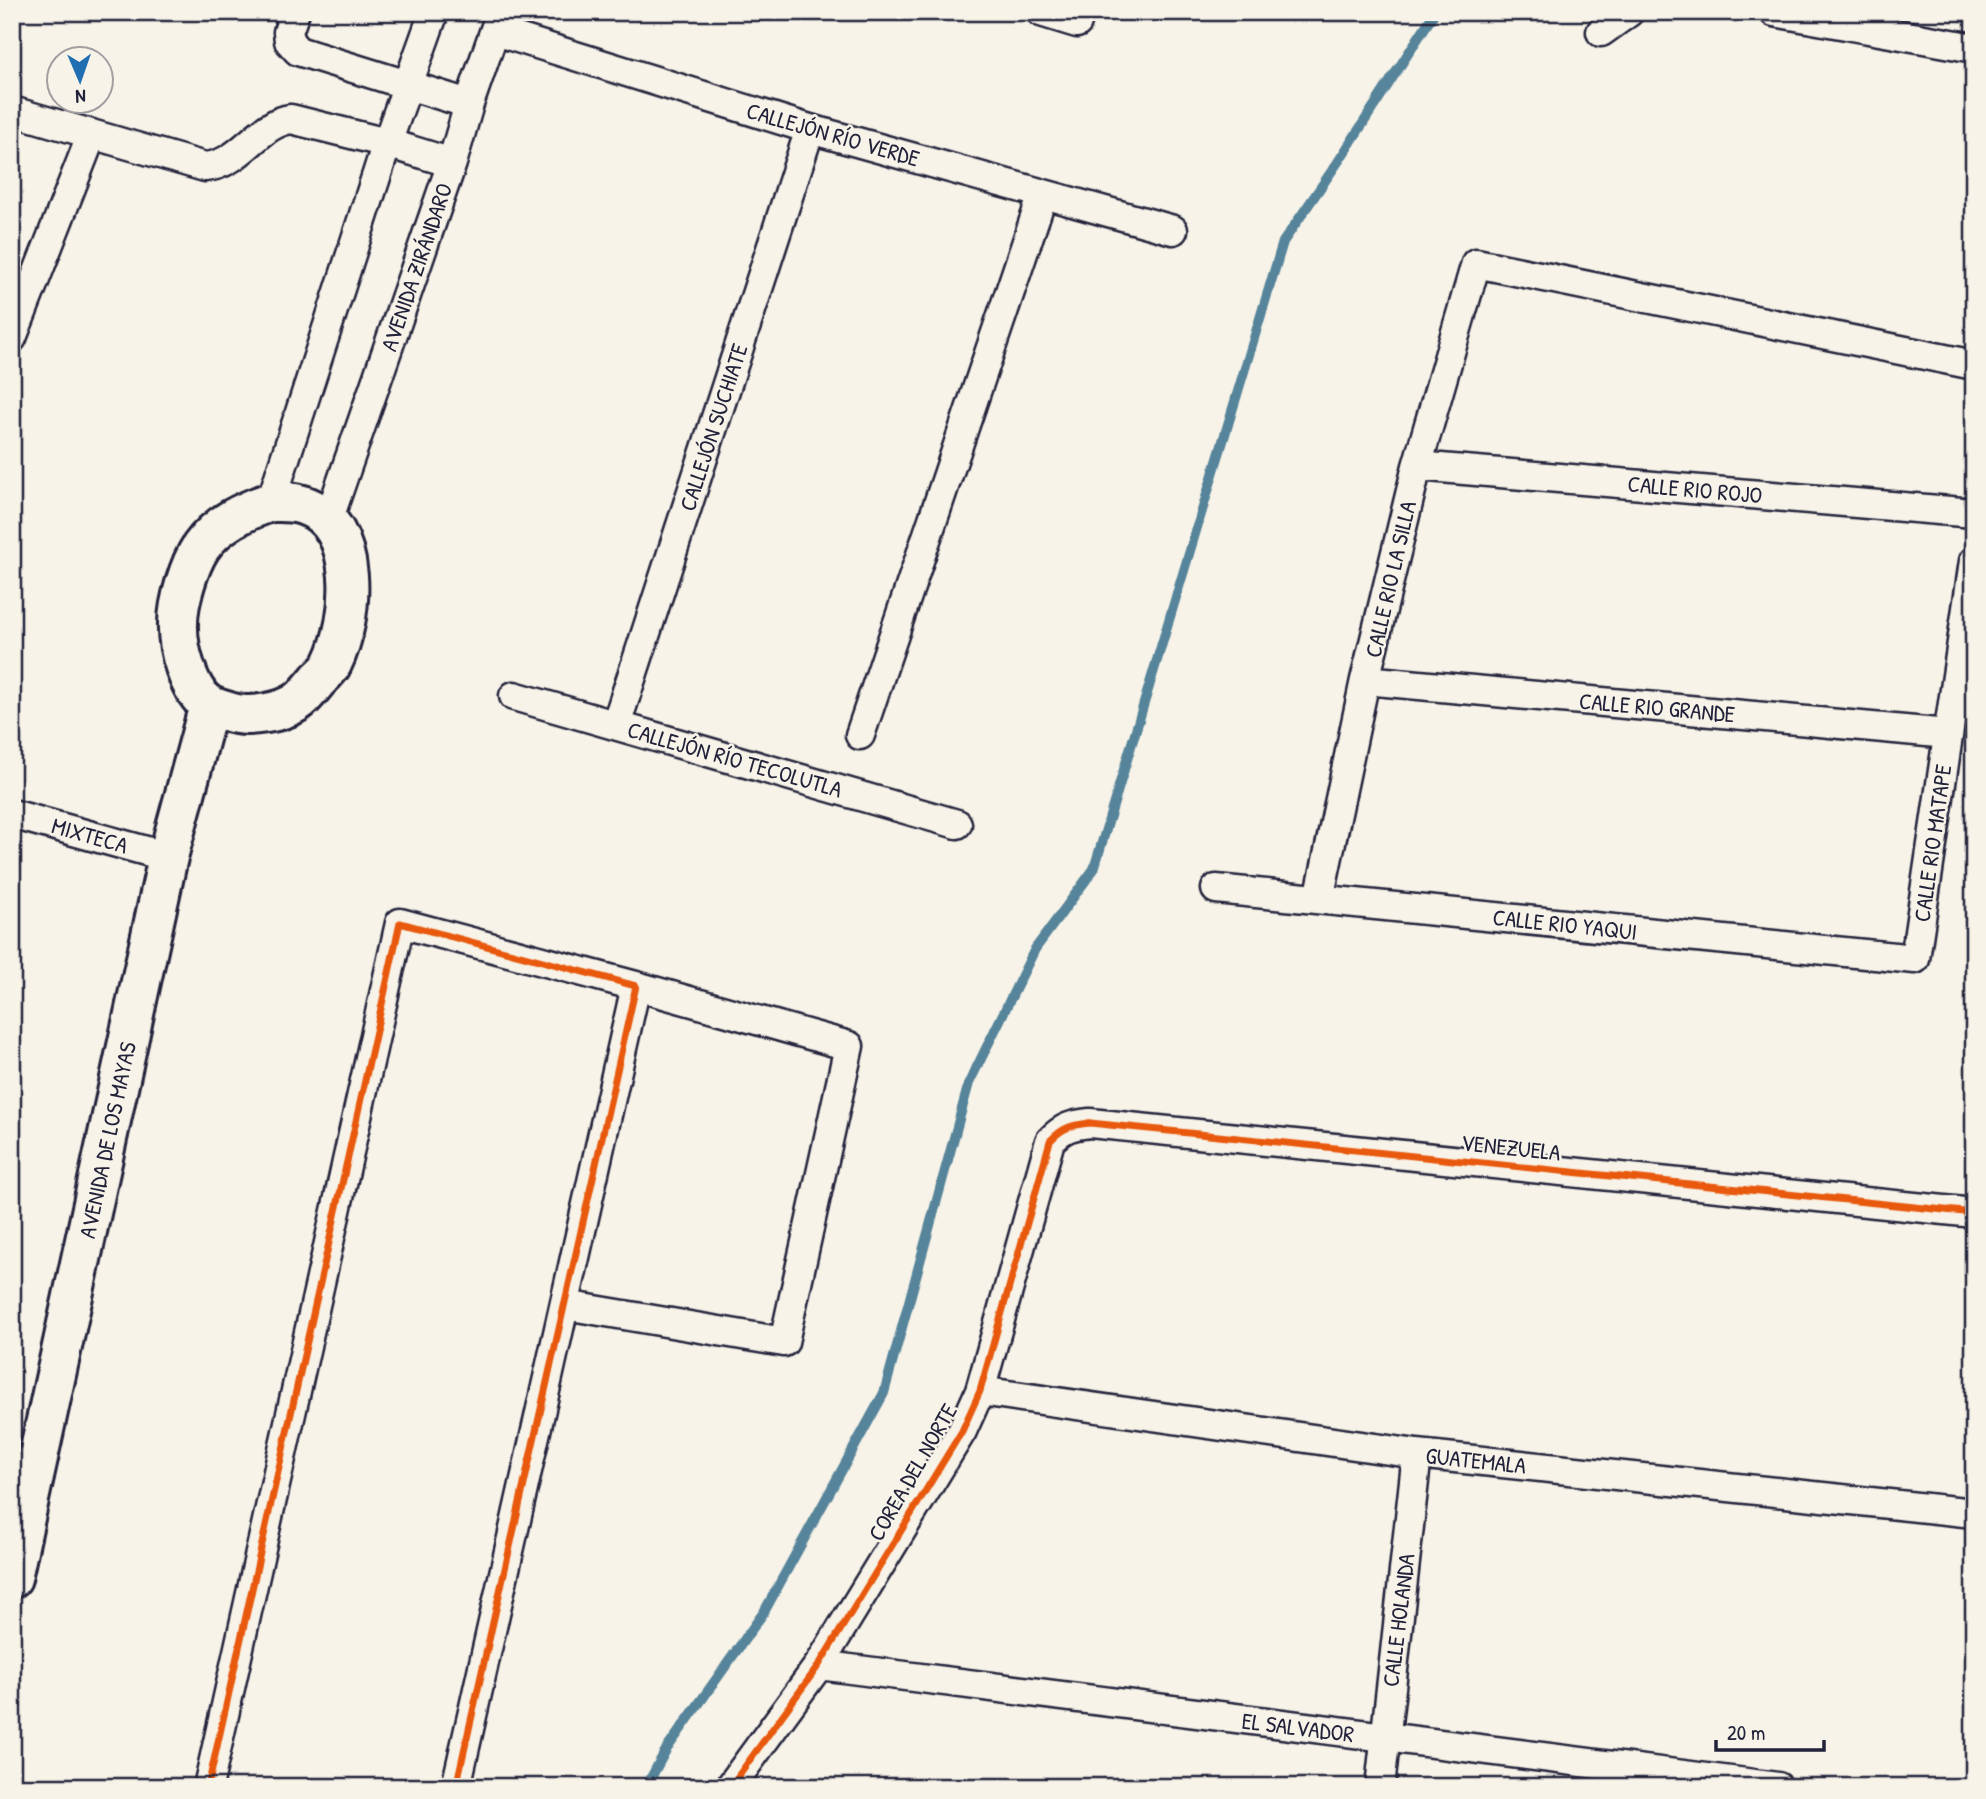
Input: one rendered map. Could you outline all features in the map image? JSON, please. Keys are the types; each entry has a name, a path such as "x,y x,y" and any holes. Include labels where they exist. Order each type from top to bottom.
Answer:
{"street":[{"path":"295,12 288,32 289,41 298,51 469,103"},
{"path":"271,502 387,143 434,12"},
{"path":"1041,12 1077,23"},
{"path":"1601,32 1629,12"},
{"path":"1773,12 1974,48"},
{"name":"AVENIDA ZIRÁNDARO","path":"328,521 498,22"},
{"name":"CALLEJÓN RÍO VERDE","path":"498,22 810,129 1173,230"},
{"path":"12,111 205,167 218,166 229,160 284,120 314,123 452,163"},
{"name":"CALLEJÓN SUCHIATE","path":"616,725 810,129"},
{"path":"12,338 92,134"},
{"path":"859,736 1043,194"},
{"name":"CALLE RIO LA SILLA","path":"1319,900 1365,680 1417,466 1476,263 1974,365"},
{"name":"CALLE RIO ROJO","path":"1417,466 1974,513"},
{"path":"271,502 305,505 328,521 341,541 349,576 345,628 331,667 299,701 265,714 236,715 209,705 193,688 184,662 177,624 184,584 201,548 226,522 271,502"},
{"name":"CALLE RIO MATAPE","path":"1915,959 1974,561"},
{"name":"CALLE RIO GRANDE","path":"1365,680 1948,734"},
{"name":"CALLEJÓN RÍO TECOLUTLA","path":"514,696 957,824"},
{"name":"AVENIDA DE LOS MAYAS","path":"12,1578 167,857 209,705"},
{"name":"MIXTECA","path":"12,814 167,857"},
{"name":"CALLE RIO YAQUI","path":"1216,889 1915,959"},
{"path":"208,1787 400,923 849,1046 784,1342 565,1305"},
{"path":"456,1787 636,986"},
{"name":"VENEZUELA","path":"1050,1141 1062,1129 1074,1124 1090,1123 1974,1213"},
{"name":"COREA DEL NORTE","path":"730,1787 819,1665 962,1431 980,1391 1050,1141"},
{"name":"GUATEMALA","path":"980,1391 1417,1454 1974,1513"},
{"name":"CALLE HOLANDA","path":"1380,1787 1417,1454"},
{"name":"EL SALVADOR","path":"819,1665 1778,1787"}],"waterway":[{"path":"646,1787 666,1750 764,1612 884,1393 969,1083 1035,949 1094,869 1283,242 1435,12"}],"cycle path":[{"path":"208,1787 400,923 636,986 456,1787"},
{"path":"730,1787 819,1665 962,1431 980,1391 1050,1141 1068,1128 1090,1123 1974,1213"}]}
